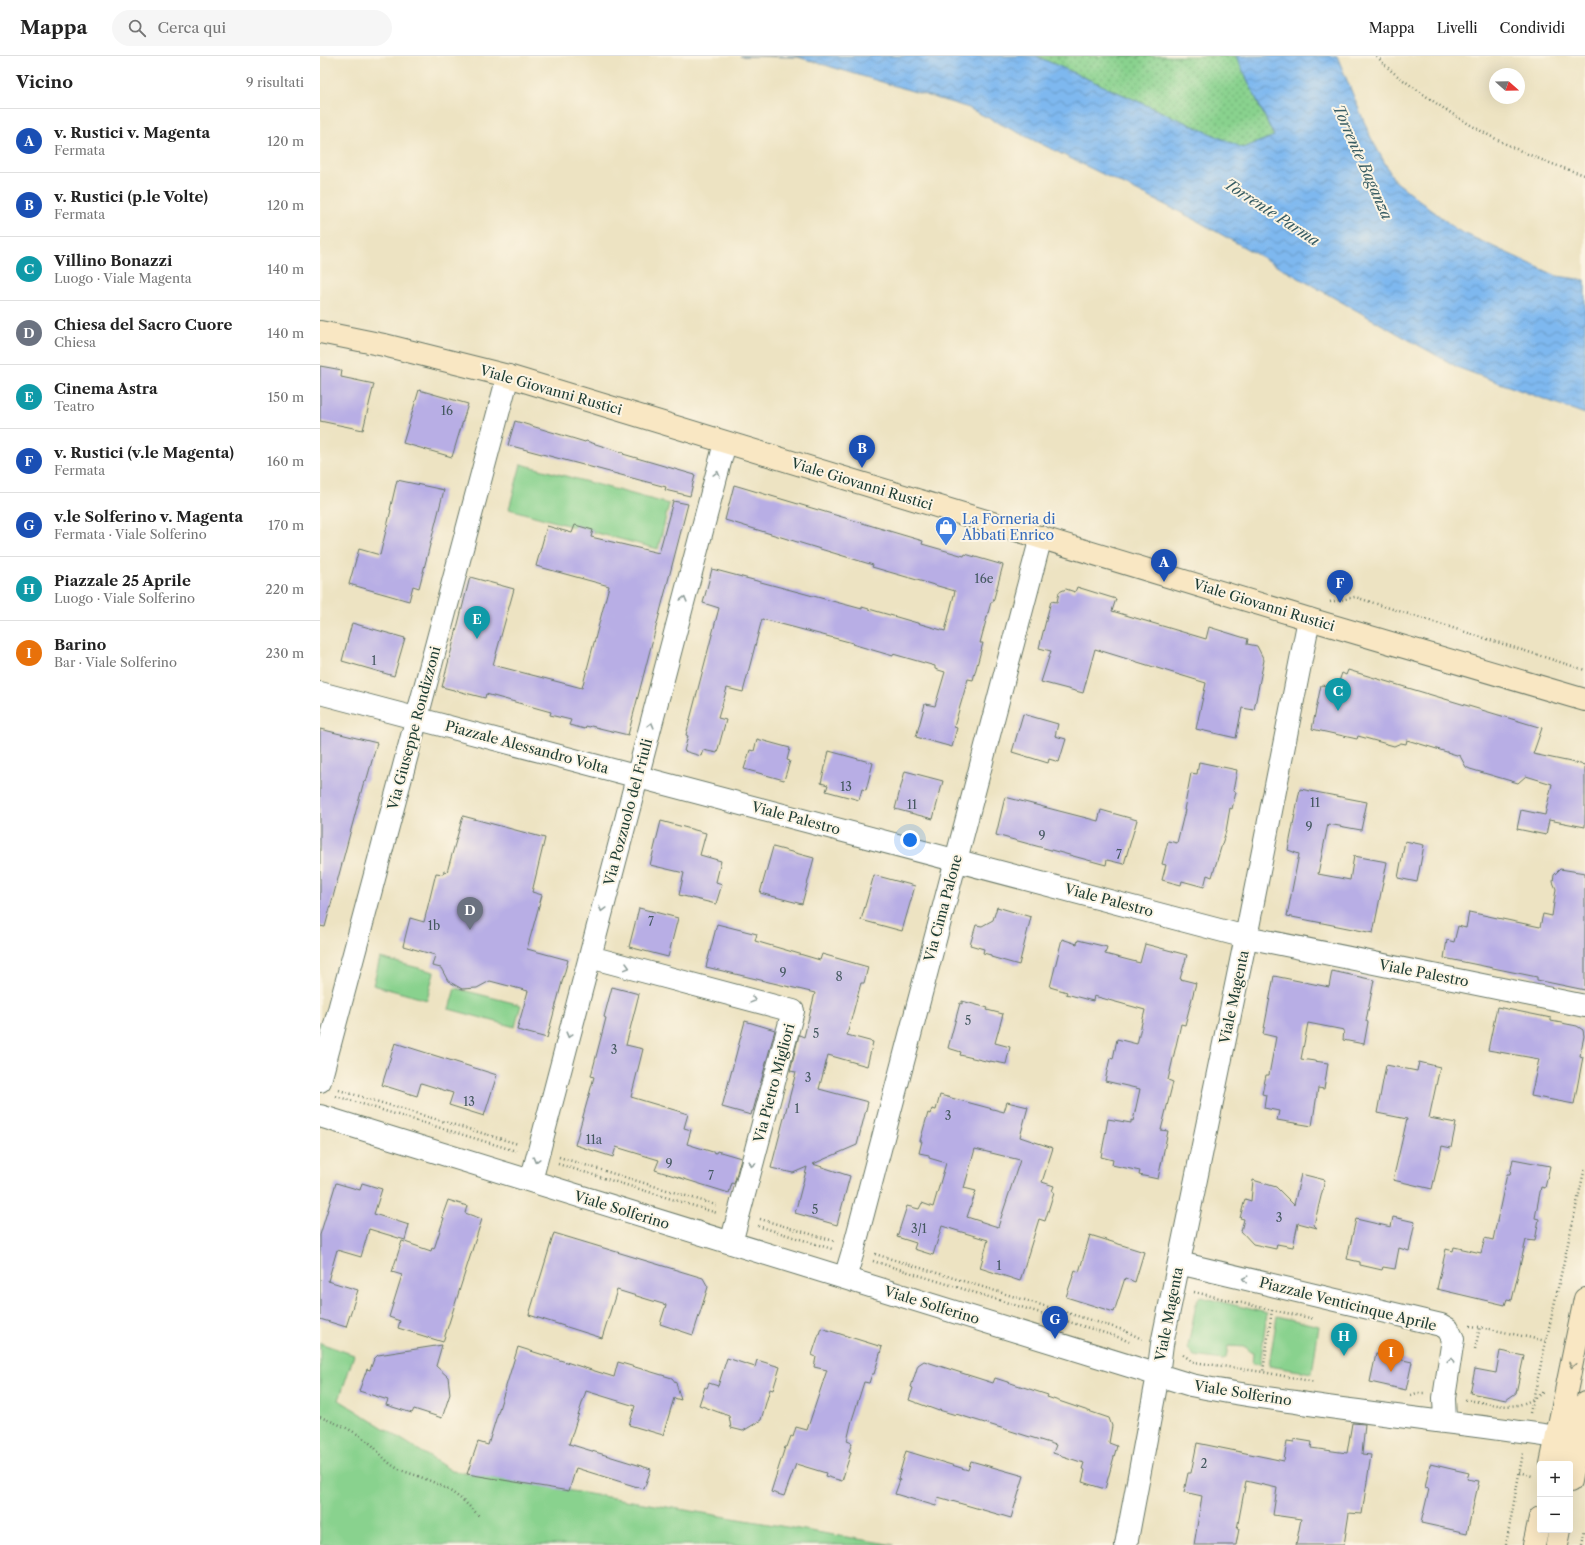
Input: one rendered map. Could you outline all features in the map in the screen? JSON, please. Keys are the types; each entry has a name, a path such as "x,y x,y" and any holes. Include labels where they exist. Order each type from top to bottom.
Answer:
{"main road":[{"name":"Viale Giovanni Rustici","path":"320,332 384,345 508,376 1309,619 1585,700"},
{"path":"1552,1461 1585,1299"},
{"path":"1573,1470 1581,1441 1585,1403"},
{"path":"1557,1437 1560,1461"},
{"path":"1534,1545 1537,1532"},
{"path":"1548,1545 1550,1533"},
{"path":"1557,1545 1559,1533"}],"street":[{"name":"Via Giuseppe Rondizzoni","path":"327,1084 417,718 508,376"},
{"name":"Via Pozzuolo del Friuli","path":"530,1181 725,443"},
{"name":"Via Cima Palone","path":"845,1278 1041,537"},
{"name":"Viale Magenta","path":"1126,1545 1178,1263 1246,937 1309,619"},
{"name":"Piazzale Alessandro Volta","path":"320,693 637,776"},
{"name":"Viale Palestro","path":"637,776 1246,937 1585,1006"},
{"name":"Via Pietro Migliori","path":"590,957 793,1011 731,1243"},
{"name":"Viale Solferino","path":"320,1116 1191,1385 1220,1391 1581,1441"},
{"name":"Piazzale Venticinque Aprile","path":"1178,1263 1433,1322 1448,1329 1452,1334 1453,1344 1444,1395 1445,1421"}],"path":[{"path":"1377,56 1398,77 1469,125 1546,162 1585,175"},
{"path":"1328,602 1355,597 1585,670"},
{"path":"327,1084 539,1151 1123,1330 1146,1340 1178,1348 1184,1357 1194,1362 1263,1372 1316,1382"},
{"path":"1506,1545 1532,1401 1585,1167"},
{"path":"1174,1287 1319,1320"},
{"path":"1263,1372 1272,1310"},
{"path":"1452,1334 1465,1327 1480,1327 1546,1341"},
{"path":"1474,1356 1480,1327"},
{"path":"1409,1396 1417,1393 1444,1395 1510,1407 1532,1401"},
{"path":"320,1417 339,1424 358,1435 372,1445 394,1467 424,1478 450,1490 480,1517"},
{"path":"1519,1472 1533,1476"},
{"path":"1582,1545 1585,1530"}],"green space":[{"path":"1036,56 1236,56 1274,137 1243,148"},
{"path":"521,464 669,504 658,549 593,532 593,530 575,525 574,527 509,509"},
{"path":"380,958 434,972 427,1000 373,985"},
{"path":"455,988 521,1005 515,1027 449,1009"},
{"path":"1201,1297 1267,1313 1260,1365 1252,1364 1253,1353 1246,1347 1228,1346 1226,1358 1223,1360 1194,1356 1189,1350 1188,1346 1197,1299"},
{"path":"1277,1316 1319,1326 1312,1373 1269,1366"},
{"path":"320,1343 354,1355 339,1400 452,1471 894,1545 320,1545"}],"water":[{"path":"740,56 1036,56 1243,148 1274,136 1236,56 1337,56 1370,136 1394,180 1457,230 1557,276 1585,280 1585,414 1459,368 1194,219 966,107 798,57"}],"building":[{"path":"320,366 342,370 341,377 374,384 363,430 320,421"},
{"path":"419,390 468,404 452,457 403,443"},
{"path":"515,421 585,442 586,441 624,453 623,454 695,475 690,496 665,490 666,487 508,445"},
{"path":"397,480 444,490 419,588 413,586 409,601 349,584 359,549 380,555"},
{"path":"734,485 923,541 922,544 1003,565 980,643 983,643 973,680 968,679 954,727 957,728 952,747 916,737 925,704 935,706 945,672 935,669 935,666 893,654 893,656 852,644 853,643 762,619 743,692 727,688 718,718 726,720 717,753 703,750 701,756 684,751 688,736 686,735 719,608 703,603 712,569 862,609 862,607 945,631 955,591 872,567 873,565 725,520"},
{"path":"673,501 688,504 628,735 591,726 586,726 585,729 569,725 571,720 550,715 551,712 486,694 485,698 442,687 470,577 514,589 493,665 582,688 609,586 536,566 547,526 572,533 575,525 593,530 591,537 659,553"},
{"path":"1077,587 1116,599 1112,611 1206,639 1209,627 1248,639 1247,644 1257,646 1264,660 1254,710 1242,708 1236,738 1196,729 1206,683 1095,649 1083,693 1041,682 1051,651 1039,648 1051,601 1057,602 1059,592 1066,589 1075,592"},
{"path":"352,623 405,638 394,676 342,661"},
{"path":"1348,670 1542,728 1533,754 1585,765 1585,827 1549,820 1546,835 1517,829 1521,810 1545,815 1552,784 1526,776 1518,783 1470,769 1466,767 1460,756 1407,740 1406,744 1401,743 1394,746 1358,736 1357,739 1312,729 1321,685 1328,686 1329,682 1338,684 1342,673 1346,675"},
{"path":"1023,714 1058,724 1055,736 1066,739 1059,762 1049,759 1048,763 1012,752"},
{"path":"320,729 377,743 366,782 364,781 325,927 320,926"},
{"path":"757,739 790,748 787,760 790,761 784,780 744,769 750,750 754,751"},
{"path":"829,751 873,763 866,790 862,789 859,800 826,791 828,785 821,783"},
{"path":"1199,762 1237,770 1233,791 1236,792 1232,809 1230,808 1226,831 1212,877 1207,875 1204,887 1182,881 1181,885 1162,880 1166,865 1162,864 1168,841 1177,843 1185,810 1191,773 1197,774"},
{"path":"905,771 943,781 933,819 895,809"},
{"path":"1300,789 1367,802 1361,830 1328,824 1318,874 1350,880 1354,856 1387,862 1373,933 1287,916 1299,854 1288,850"},
{"path":"1005,797 1098,821 1101,810 1137,820 1124,864 1107,860 1106,865 996,835"},
{"path":"463,816 545,838 532,892 542,895 527,949 568,960 547,1038 517,1030 528,991 490,981 477,988 462,989 448,981 441,968 432,966 435,955 403,946 410,918 424,922 436,873 443,874 444,871 447,872"},
{"path":"661,821 706,833 700,855 721,861 716,882 722,884 716,904 679,895 684,873 650,865"},
{"path":"1405,841 1424,845 1417,882 1398,878"},
{"path":"773,847 814,858 802,904 760,893"},
{"path":"1560,869 1585,873 1585,990 1537,980 1537,977 1444,958 1447,940 1454,942 1458,926 1466,928 1469,912 1540,927 1543,914 1552,916 1556,889 1553,882 1554,875"},
{"path":"874,875 915,886 902,931 861,920"},
{"path":"997,907 1031,917 1019,965 991,957 991,955 983,953 984,949 970,945 976,925 982,926 993,920"},
{"path":"639,908 678,918 668,957 629,947"},
{"path":"717,924 757,934 755,941 820,960 822,954 868,967 864,983 861,983 847,1035 873,1042 867,1066 828,1055 819,1089 868,1102 857,1145 813,1164 850,1176 837,1225 795,1213 807,1167 793,1173 771,1168 796,1072 790,1071 799,1035 804,1037 815,993 706,967"},
{"path":"1062,939 1077,944 1078,940 1107,947 1105,954 1140,963 1145,944 1187,955 1180,979 1196,983 1185,1025 1181,1024 1168,1080 1173,1082 1161,1130 1168,1131 1158,1179 1139,1175 1140,1171 1112,1165 1113,1160 1101,1157 1108,1119 1131,1123 1131,1120 1133,1121 1140,1089 1105,1081 1110,1058 1113,1059 1117,1039 1137,1044 1145,1010 1094,996 1093,1001 1066,994 1067,992 1050,987"},
{"path":"1332,971 1374,980 1366,1021 1368,1022 1364,1044 1343,1040 1344,1030 1308,1023 1301,1059 1328,1063 1324,1089 1318,1088 1312,1126 1277,1120 1279,1111 1264,1108 1266,1095 1262,1094 1266,1075 1269,1075 1276,1037 1263,1034 1274,976 1329,987"},
{"path":"612,987 639,994 626,1045 643,1049 631,1097 688,1114 684,1128 691,1130 687,1144 716,1153 717,1151 741,1158 734,1184 732,1183 729,1193 655,1170 659,1160 616,1147 613,1157 575,1145 594,1077 591,1076 606,1018 604,1017"},
{"path":"962,1001 1003,1014 995,1043 1010,1047 1006,1064 960,1055 961,1052 948,1048 960,1003 962,1004"},
{"path":"1497,1007 1551,1018 1551,1021 1577,1026 1583,1030 1584,1036 1580,1056 1583,1057 1574,1104 1531,1096 1539,1059 1488,1050"},
{"path":"745,1021 775,1030 751,1115 722,1107"},
{"path":"395,1043 497,1075 484,1116 449,1105 453,1093 421,1083 417,1096 382,1085"},
{"path":"1419,1062 1440,1067 1429,1118 1456,1123 1451,1148 1442,1146 1432,1189 1393,1180 1407,1119 1377,1113 1386,1065 1417,1071"},
{"path":"940,1095 1004,1112 1007,1102 1028,1107 1020,1137 1053,1148 1042,1182 1054,1186 1052,1191 1054,1192 1045,1221 1039,1219 1020,1281 980,1268 988,1240 942,1226 933,1255 914,1249 916,1243 897,1237 907,1206 919,1209 922,1203 933,1207 946,1163 929,1158 929,1155 919,1153 922,1141 920,1141 928,1113 930,1114 932,1109 936,1110","holes":["975,1149 1020,1160 998,1227 967,1217 976,1191 964,1188"]},
{"path":"1513,1159 1550,1166 1545,1188 1541,1187 1535,1218 1539,1219 1535,1241 1526,1240 1512,1300 1507,1299 1505,1305 1437,1289 1446,1249 1453,1251 1454,1247 1481,1253 1485,1238 1493,1240 1507,1174 1510,1174"},
{"path":"1301,1174 1325,1180 1314,1225 1317,1228 1298,1223 1293,1247 1277,1244 1276,1249 1253,1244 1241,1231 1244,1219 1240,1218 1245,1199 1251,1201 1253,1180 1276,1187 1294,1205"},
{"path":"336,1183 360,1190 362,1183 382,1189 374,1214 409,1225 405,1240 369,1229 361,1257 337,1250 328,1281 358,1290 346,1327 320,1319 320,1235"},
{"path":"448,1200 467,1206 465,1213 482,1219 443,1342 398,1328 400,1321 389,1317 402,1275 392,1272 402,1241 431,1251 432,1248 434,1249"},
{"path":"1393,1217 1415,1222 1409,1251 1399,1248 1395,1269 1383,1267 1382,1270 1360,1265 1360,1262 1347,1259 1356,1219 1391,1227"},
{"path":"554,1233 703,1278 708,1287 693,1335 660,1324 666,1305 617,1290 602,1338 529,1315"},
{"path":"1090,1235 1144,1252 1135,1282 1125,1278 1114,1312 1066,1297 1075,1270 1079,1272"},
{"path":"821,1328 882,1347 874,1374 872,1374 869,1383 864,1382 852,1420 847,1441 852,1443 849,1451 851,1452 842,1481 825,1476 826,1473 796,1464 784,1496 771,1492 785,1447 787,1447 791,1436 793,1437 796,1427 807,1430 827,1370 814,1367 816,1357 812,1355"},
{"path":"442,1345 436,1366 448,1377 450,1394 442,1418 414,1409 412,1413 386,1405 388,1400 359,1391 367,1369 370,1370 374,1359 378,1355"},
{"path":"518,1347 614,1377 618,1362 672,1378 676,1383 681,1400 674,1398 663,1435 629,1425 635,1406 586,1391 569,1444 651,1469 644,1489 576,1468 569,1491 467,1474 478,1442 488,1445"},
{"path":"1500,1351 1524,1356 1516,1393 1506,1400 1470,1393 1475,1369 1496,1373"},
{"path":"1376,1354 1412,1362 1406,1390 1370,1382"},
{"path":"727,1358 755,1367 757,1360 780,1367 773,1390 770,1389 761,1420 743,1431 731,1428 729,1416 699,1405 705,1387 707,1388 709,1383 718,1386"},
{"path":"924,1361 993,1383 995,1378 1048,1395 1047,1397 1109,1418 1112,1426 1109,1443 1117,1446 1105,1489 1082,1482 1085,1470 1082,1469 1084,1463 1053,1453 1056,1445 956,1414 939,1411 909,1400 913,1388 911,1387 918,1365"},
{"path":"1352,1423 1365,1424 1362,1454 1371,1455 1362,1514 1349,1513 1344,1545 1296,1545 1301,1519 1273,1515 1277,1488 1246,1481 1237,1529 1239,1529 1236,1545 1194,1545 1202,1496 1184,1492 1188,1473 1191,1473 1197,1443 1284,1461 1287,1441 1294,1442 1294,1439 1312,1442 1311,1448 1347,1453"},
{"path":"906,1451 968,1470 971,1461 1024,1476 1011,1518 938,1497 936,1506 895,1494 900,1480 898,1479"},
{"path":"1430,1464 1469,1473 1467,1479 1479,1481 1467,1533 1421,1523 1429,1489 1425,1488"}],"place":[{"name":"v. Rustici (p.le Volte)","path":"862,468"},
{"name":"La Forneria di Abbati Enrico","path":"946,546"},
{"name":"v. Rustici v. Magenta","path":"1164,582"},
{"name":"v. Rustici (v.le Magenta)","path":"1340,603"},
{"name":"Cinema Astra","path":"477,639"},
{"name":"Villino Bonazzi","path":"1338,711"},
{"name":"Chiesa del Sacro Cuore","path":"470,930"},
{"name":"v.le Solferino v. Magenta","path":"1055,1339"},
{"name":"Piazzale 25 Aprile","path":"1344,1356"},
{"name":"Barino","path":"1391,1372"}],"water label":[{"name":"Torrente Baganza","path":"1363,162"},
{"name":"Torrente Parma","path":"1272,212"}]}
